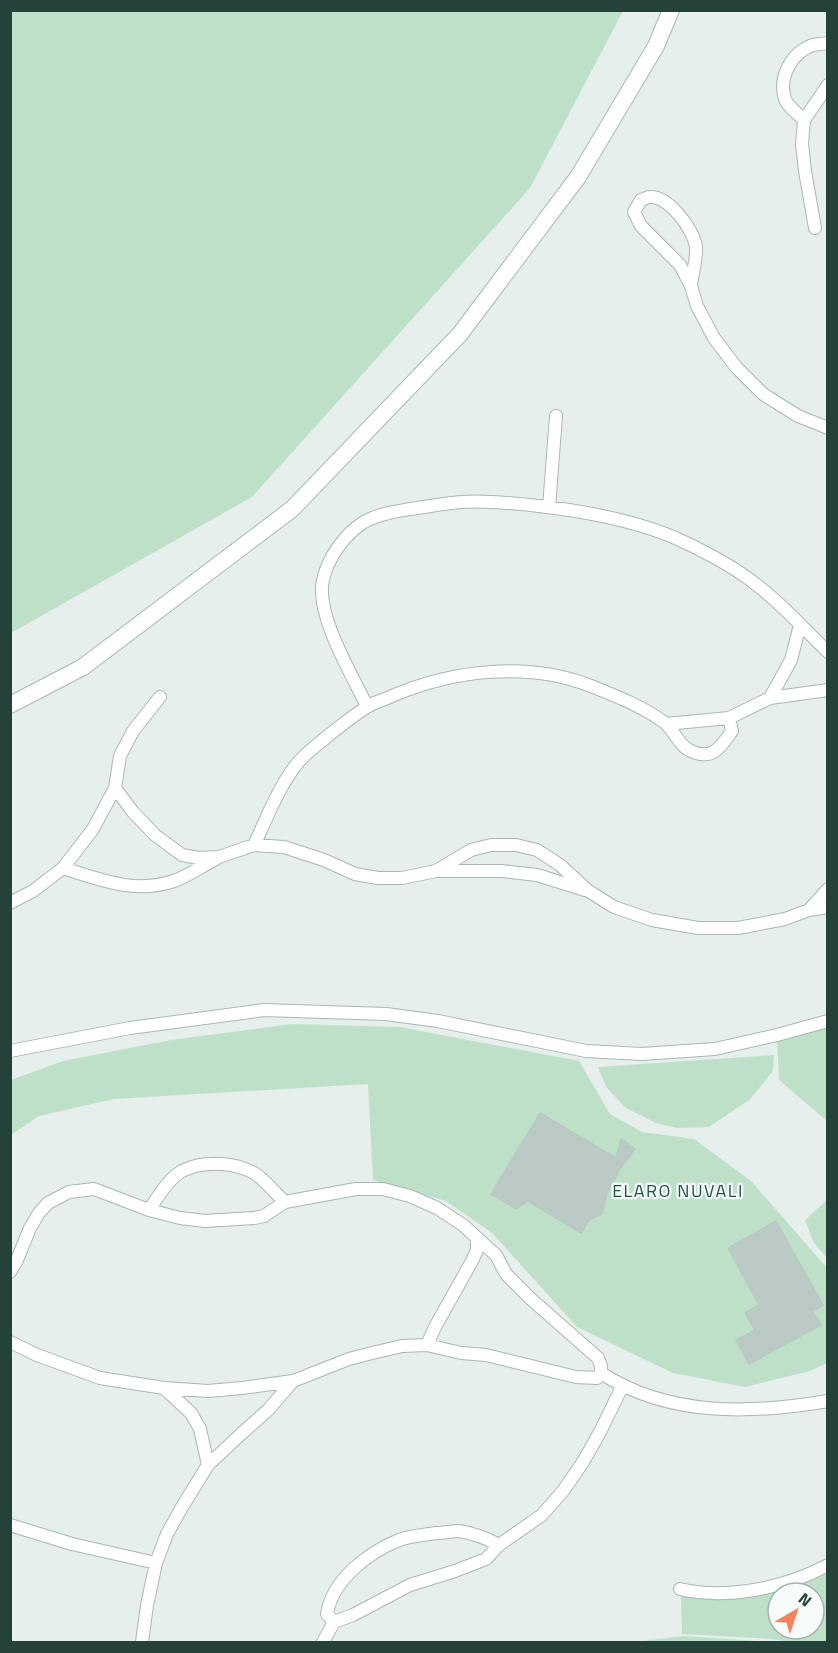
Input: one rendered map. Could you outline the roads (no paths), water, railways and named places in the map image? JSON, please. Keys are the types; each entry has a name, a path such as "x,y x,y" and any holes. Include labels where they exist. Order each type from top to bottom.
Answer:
{"street":[{"path":"10,705 83,667 292,509 460,334 578,177 657,46 671,10"},
{"path":"804,120 785,101 783,82 788,66 800,53 812,46 828,43"},
{"path":"815,228 804,171 802,144 804,120 828,85"},
{"path":"691,286 696,248 691,231 681,216 666,202 651,196 641,200 634,212 641,226 680,266 714,338 736,367 763,393 798,416 828,428"},
{"path":"549,507 556,416"},
{"path":"367,706 325,615 322,597 323,580 328,565 342,541 351,531 366,521 388,512 463,502 509,503 587,513 630,522 672,537 718,560 758,585 828,652"},
{"path":"770,698 790,660 800,625"},
{"path":"254,845 286,780 298,763 367,706 442,678 489,672 544,674 589,685 636,706 666,724 691,752 705,754 719,750 732,731 729,718"},
{"path":"666,724 729,718 770,698 828,690"},
{"path":"10,903 33,891 63,868 93,829 115,788 120,756 132,731 160,697"},
{"path":"115,788 133,812 155,835 182,855 199,858 219,857"},
{"path":"63,868 100,880 135,887 156,886 176,880 219,857 254,845 284,847 324,860 356,874 378,878 402,878 435,871 502,872 537,875 587,890"},
{"path":"435,871 471,850 491,845 516,845 537,850 560,865 587,890 614,907 652,920 698,928 738,928 785,919 809,910 828,907"},
{"path":"809,910 828,889"},
{"path":"10,1051 130,1028 264,1010 386,1014 438,1021 586,1051 642,1054 715,1049 828,1021"},
{"path":"149,1210 170,1182 181,1172 198,1165 214,1163 234,1166 255,1174 285,1203"},
{"path":"10,1272 39,1213 48,1203 69,1192 94,1189 149,1210 180,1218 205,1221 264,1216 285,1203 356,1189 383,1189 410,1196 437,1208 463,1225 496,1255 506,1274 531,1299 598,1358 601,1373 597,1378 576,1377 486,1355 461,1353 427,1345 402,1346 349,1359 293,1381 208,1391 164,1388 100,1378 37,1355 10,1341"},
{"path":"427,1345 472,1262 477,1250 477,1238"},
{"path":"601,1373 646,1395 689,1407 734,1410 828,1401"},
{"path":"142,1642 156,1563 167,1534 182,1507 208,1466 268,1410 293,1381"},
{"path":"322,1642 334,1622 353,1615 410,1585 486,1559 499,1545 542,1515 563,1491 583,1462 623,1385"},
{"path":"164,1388 190,1413 200,1429 208,1466"},
{"path":"10,1525 72,1544 156,1563"},
{"path":"334,1622 327,1614 328,1606 337,1588 363,1560 400,1540 457,1531 484,1537 499,1545"},
{"path":"680,1589 698,1593 713,1593 774,1586 828,1565"}],"district":[{"name":"ELARO NUVALI","path":"678,1190"}]}
